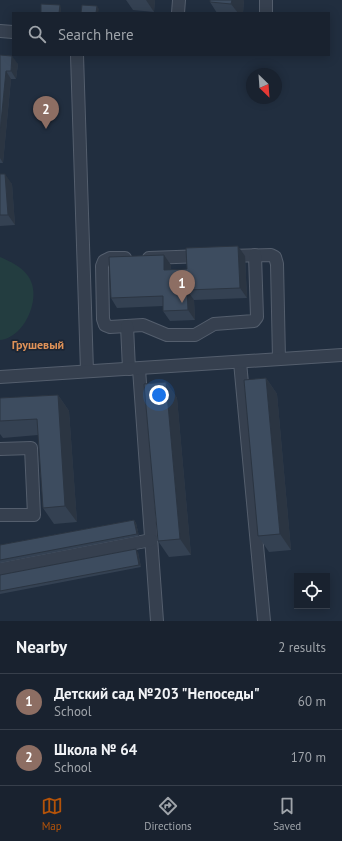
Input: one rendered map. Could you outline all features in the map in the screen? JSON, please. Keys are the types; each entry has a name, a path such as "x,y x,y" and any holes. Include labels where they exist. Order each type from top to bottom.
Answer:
{"lane":[{"path":"178,12 179,0"},
{"path":"266,0 266,12"},
{"path":"0,31 12,32"},
{"path":"77,56 87,371"},
{"path":"255,255 257,317 254,321 214,324 195,334 167,335 143,325 110,327 105,325 103,320 102,266 104,261 110,258 255,255 271,255 275,257 277,264 278,359"},
{"path":"127,326 134,369 157,621"},
{"path":"0,377 342,355"},
{"path":"240,362 264,621"},
{"path":"0,449 32,448 34,515 0,515"},
{"path":"0,569 150,540"}],"green space":[{"path":"0,257 16,265 28,276 32,284 33,294 29,315 24,324 17,332 0,340"}],"building":[{"path":"210,0 232,0 231,4 210,2"},
{"path":"41,4 60,5 59,12 41,12"},
{"path":"82,5 97,6 96,12 81,12"},
{"path":"0,55 12,56 11,71 6,71 0,133"},
{"path":"0,174 5,174 8,215 0,215"},
{"path":"238,246 240,288 187,290 188,310 163,311 163,296 111,298 109,257 164,255 164,270 187,269 186,248"},
{"path":"266,378 280,534 258,536 244,380"},
{"path":"166,382 180,539 158,541 144,384"},
{"path":"58,395 65,506 43,508 37,419 0,421 0,398"},
{"path":"134,520 137,534 0,560 0,545"},
{"path":"136,549 139,565 0,591 0,575"}],"place":[{"name":"Школа № 64","path":"46,129"},
{"name":"Детский сад №203 \"Непоседы\"","path":"182,303"}],"district":[{"name":"Грушевый","path":"38,344"}]}
